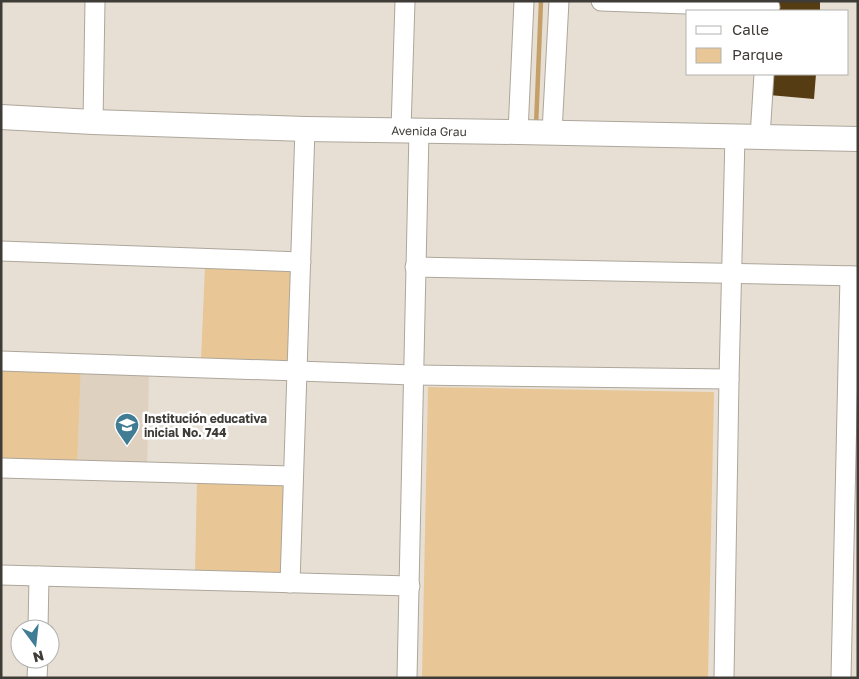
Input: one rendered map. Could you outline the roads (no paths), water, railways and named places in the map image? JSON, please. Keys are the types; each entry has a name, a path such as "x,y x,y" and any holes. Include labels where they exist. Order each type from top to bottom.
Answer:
{"main road":[{"name":"Avenida Grau","path":"1,117 305,129 858,139"}],"street":[{"path":"93,122 95,1"},
{"path":"405,1 415,267 407,678"},
{"path":"518,132 524,1"},
{"path":"552,132 559,1"},
{"path":"601,1 770,7"},
{"path":"760,137 764,75"},
{"path":"290,583 292,476 305,129"},
{"path":"724,678 735,136"},
{"path":"1,251 301,262"},
{"path":"415,267 854,276 851,595 841,678"},
{"path":"1,361 413,375 729,379"},
{"path":"1,468 292,476"},
{"path":"1,574 410,586"},
{"path":"38,619 39,576"}],"waterway":[{"path":"536,126 541,1"}],"place":[{"name":"Institución educativa inicial No. 744","path":"127,446"}]}
